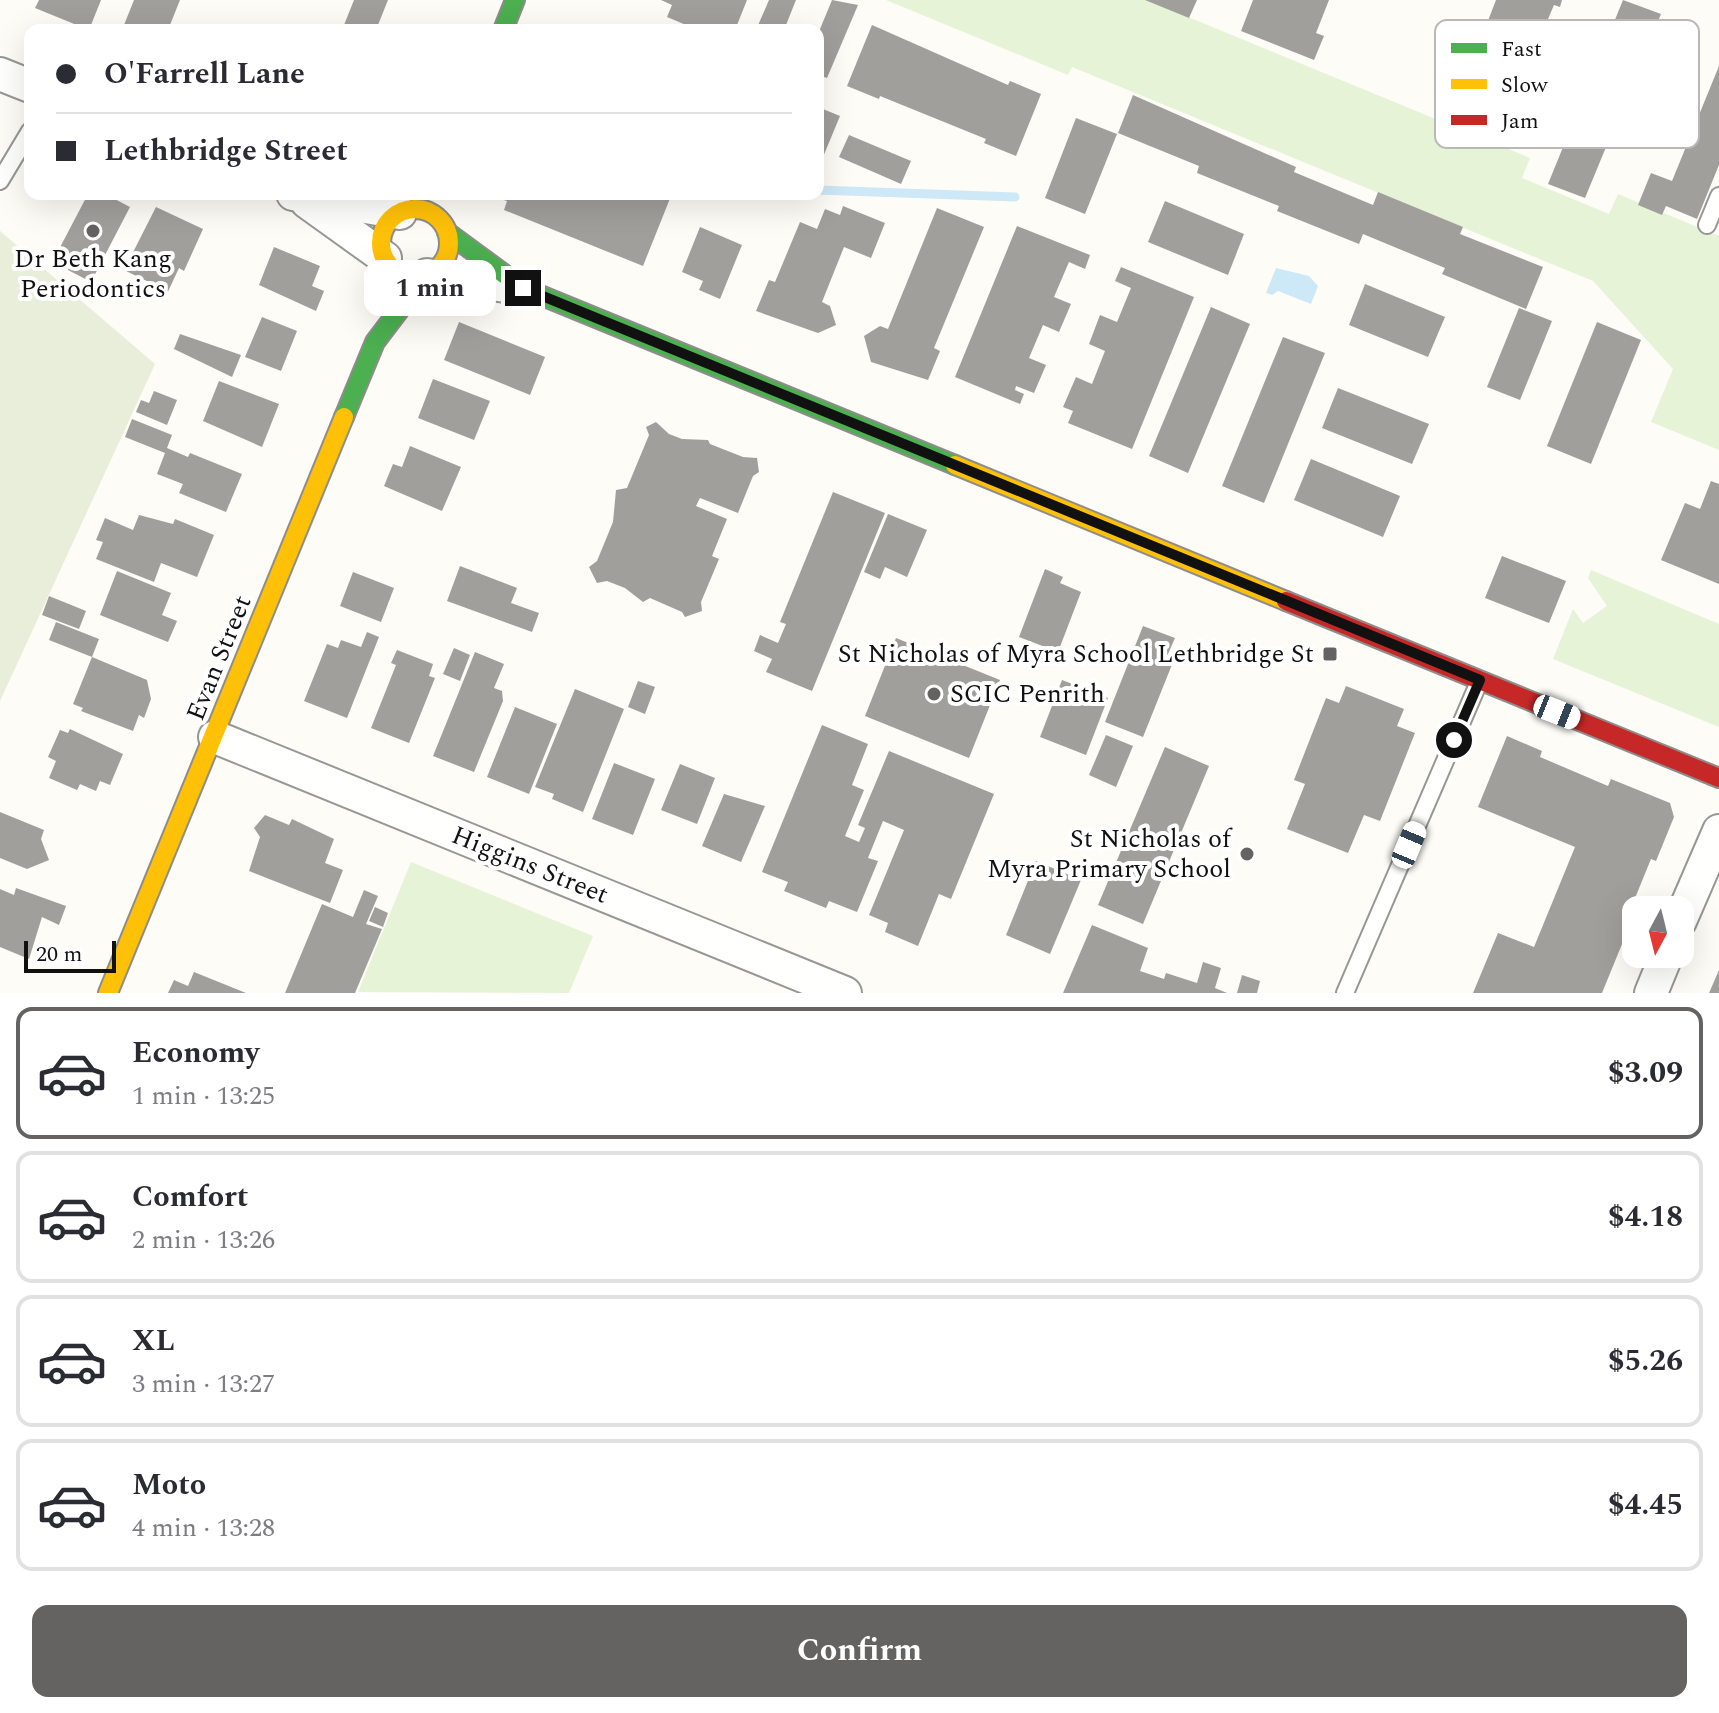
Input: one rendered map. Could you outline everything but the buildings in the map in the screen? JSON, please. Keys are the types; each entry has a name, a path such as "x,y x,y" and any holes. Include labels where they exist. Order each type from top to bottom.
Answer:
{"street":[{"path":"505,24 515,0"},
{"path":"0,74 24,84"},
{"path":"302,200 384,267 398,273 523,288"},
{"path":"337,200 406,207 432,214 446,231 523,288 1719,778"},
{"path":"426,275 443,262 449,242 446,231 449,206"},
{"path":"384,267 381,248 385,228 406,207"},
{"name":"Evan Street","path":"108,993 375,342 426,275"},
{"name":"Evan Street","path":"375,342 379,305"},
{"name":"Higgins Street","path":"215,737 845,993"},
{"path":"1691,896 1719,831"},
{"path":"1651,993 1661,968"}],"lane":[{"path":"0,181 24,141"},
{"path":"1707,225 1719,196"},
{"path":"1345,993 1480,680"}],"green space":[{"path":"886,0 1147,0 1435,119 1435,148 1506,148 1530,158 1522,178 1609,214 1618,194 1719,236 1719,450 1651,422 1673,369 1593,281 1072,67 1068,75"},
{"path":"0,231 155,364 0,701"},
{"path":"1591,570 1719,624 1719,727 1553,659 1573,609 1583,623 1607,606 1588,578"},
{"path":"411,862 593,936 569,993 358,992"}],"water":[{"path":"1276,268 1309,276 1318,286 1311,304 1278,291 1272,295 1266,293"}],"waterway":[{"path":"824,190 1015,197"}],"traffic: fast":[{"path":"505,24 515,0"},
{"path":"447,232 523,288 955,465"},
{"path":"344,417 375,342 425,276"}],"traffic: slow":[{"path":"415,209 439,219 449,243 439,267 415,277 391,267 381,243 391,219 415,209"},
{"path":"108,993 344,417"},
{"path":"955,465 1286,601"}],"traffic: jam":[{"path":"1286,601 1719,778"}],"place":[{"name":"Dr Beth Kang Periodontics","path":"93,231"},
{"name":"St Nicholas of Myra School Lethbridge St","path":"1330,654"},
{"name":"SCIC Penrith","path":"934,694"},
{"name":"St Nicholas of Myra Primary School","path":"1247,854"}],"route":[{"path":"523,288 1480,680 1454,740"}]}
